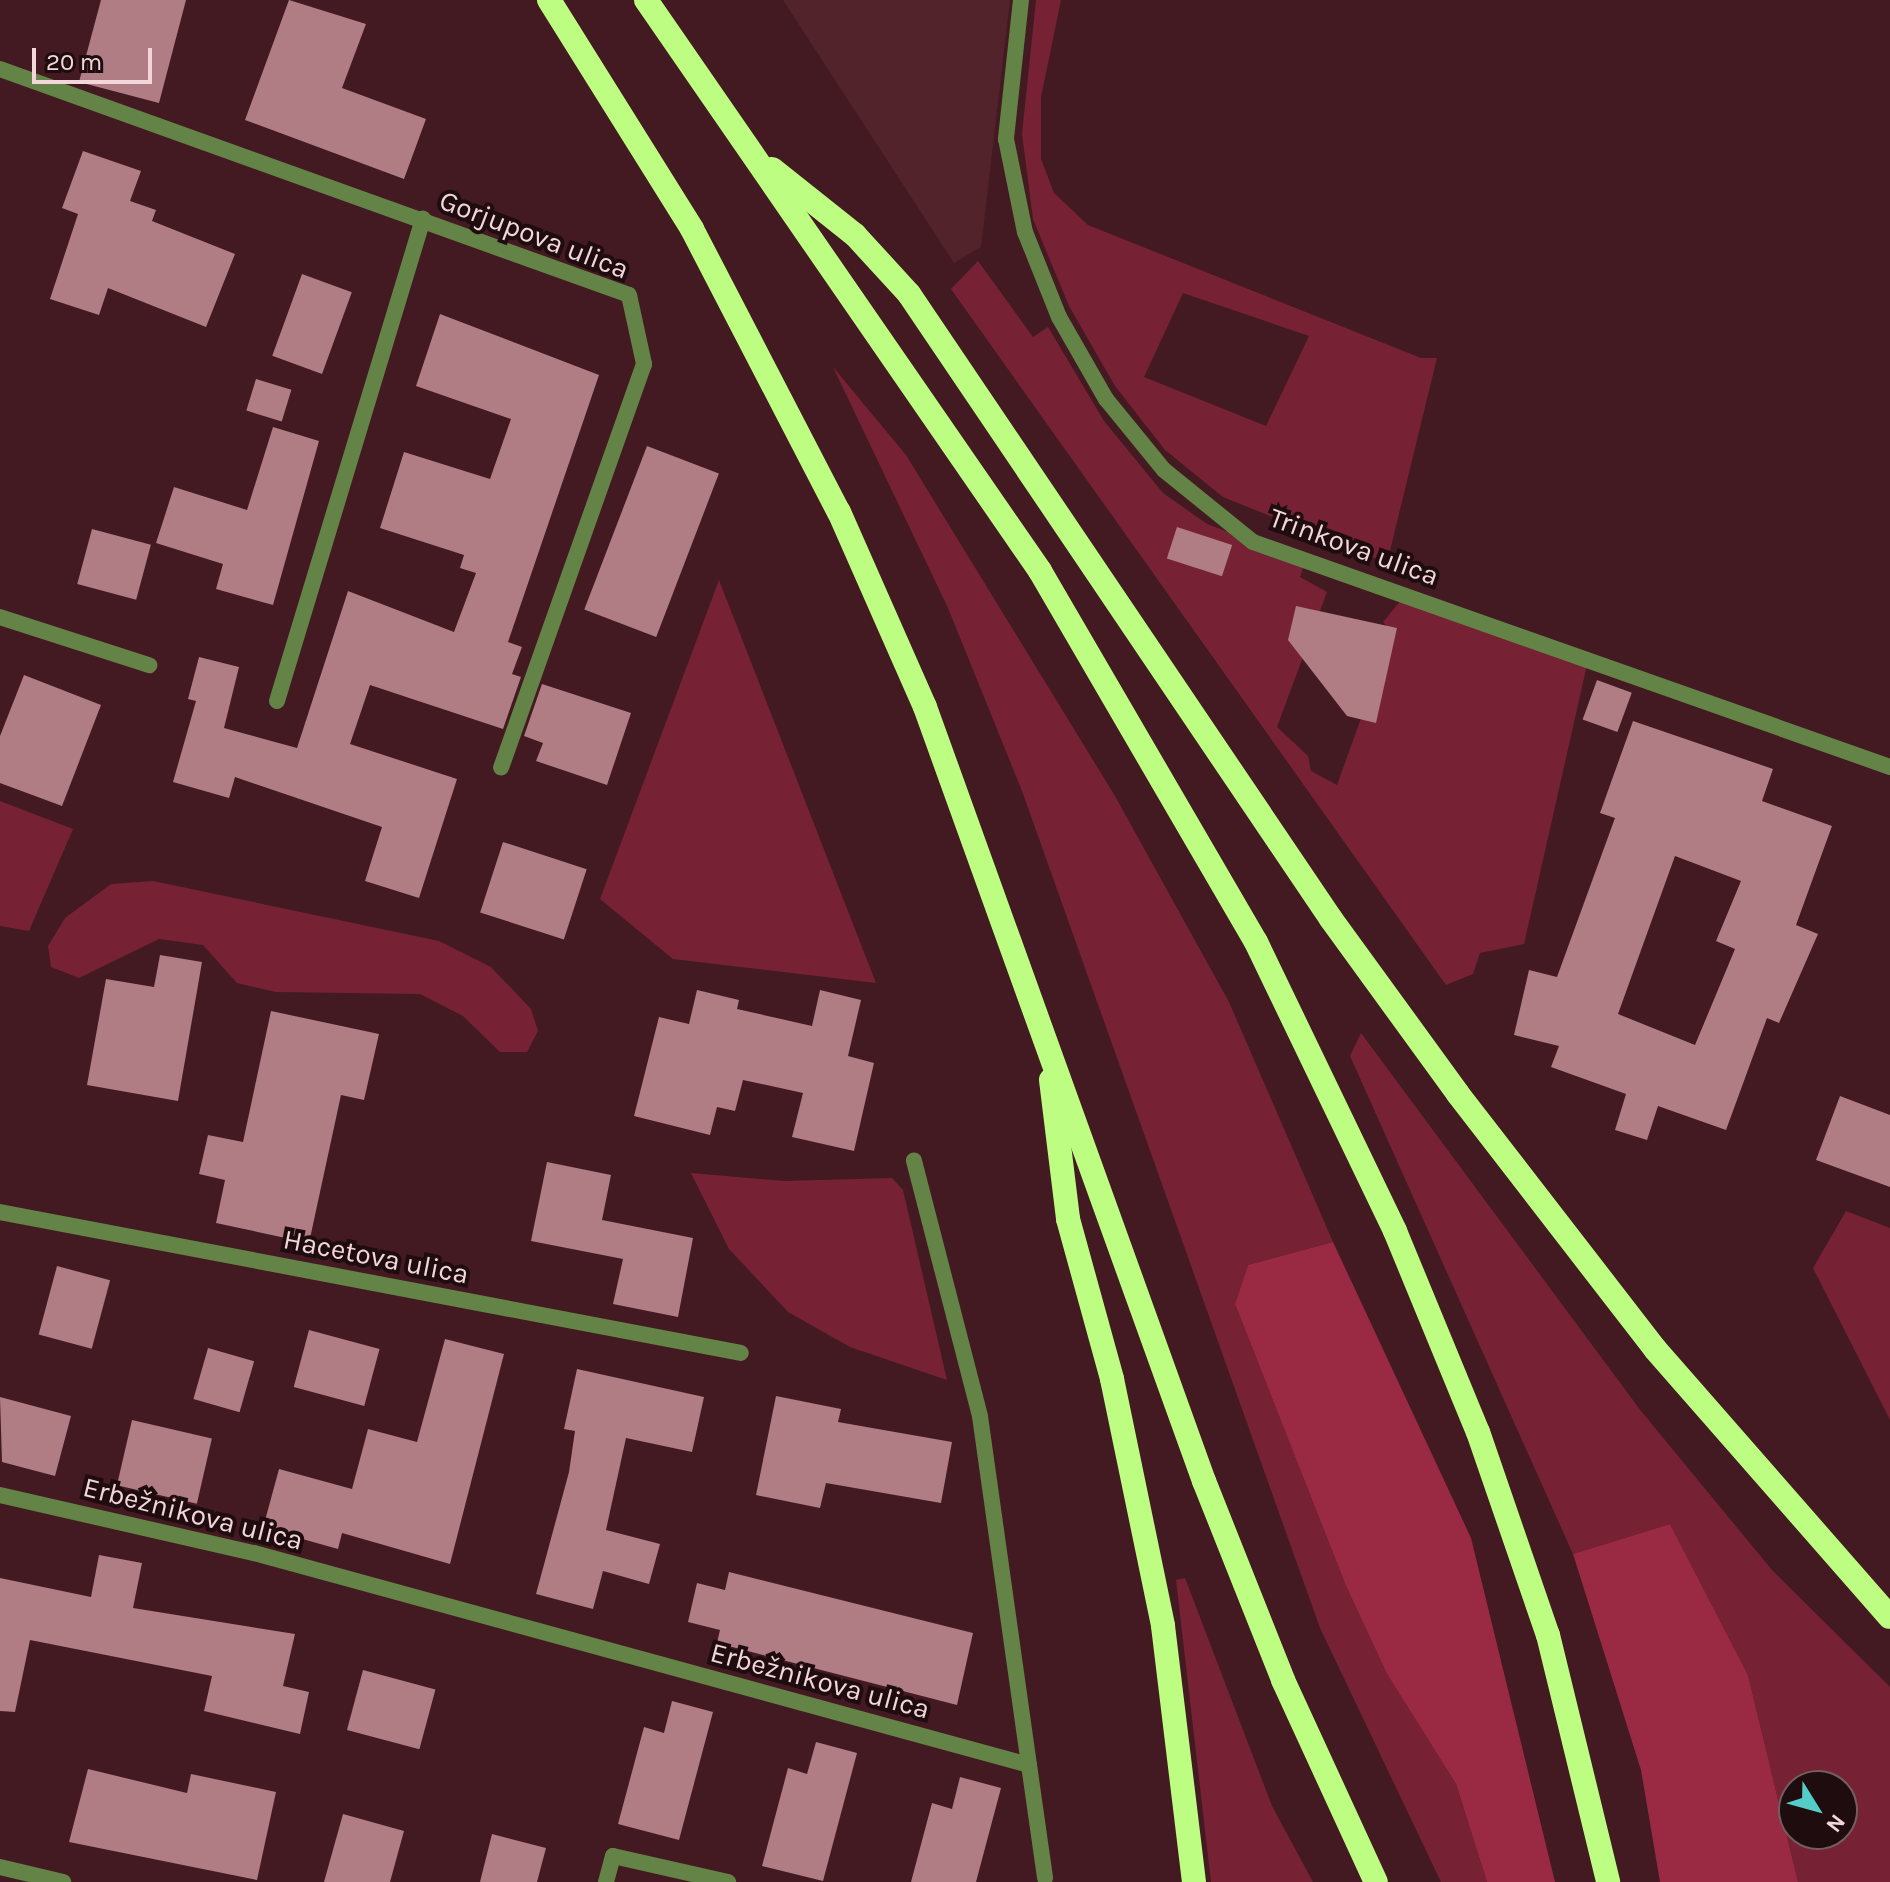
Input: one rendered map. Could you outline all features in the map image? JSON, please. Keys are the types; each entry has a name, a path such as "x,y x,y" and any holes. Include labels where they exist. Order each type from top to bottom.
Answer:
{"highway":[{"path":"549,0 692,229 839,512 925,707 1242,1580 1376,1882"},
{"path":"646,0 760,161 1097,660 1304,1037 1438,1331 1515,1531 1577,1738 1608,1882"},
{"path":"760,161 815,198 909,294 1331,919 1467,1106 1655,1349 1890,1617"},
{"path":"1046,1042 1068,1219 1112,1379 1163,1626 1194,1882"}],"street":[{"name":"Trinkova ulica","path":"1021,0 1006,139 1025,232 1059,317 1106,399 1164,470 1253,542 1890,767"},
{"name":"Gorjupova ulica","path":"0,69 629,295 644,364 501,767"},
{"path":"277,701 423,219"},
{"path":"0,617 149,665"},
{"path":"914,1160 980,1416 1045,1878"},
{"name":"Hacetova ulica","path":"0,1212 741,1353"},
{"name":"Erbežnikova ulica","path":"0,1495 254,1553 1029,1765"},
{"path":"606,1882 613,1856 728,1882"},
{"path":"0,1867 63,1882"}],"shaded area":[{"path":"783,0 1010,0 981,247 954,263"},
{"path":"1036,0 1061,0 1041,97 1041,159 1054,193 1088,225 1421,358 1437,358 1387,563 1223,497 1165,450 1115,386 1069,306 1033,219 1022,134","holes":["1183,293 1309,336 1266,426 1144,377"]},
{"path":"978,261 1033,337 1048,327 1104,421 1163,493 1207,524 1305,561 1300,577 1327,592 1277,727 1308,756 1311,771 1337,785 1392,632 1383,622 1402,599 1587,665 1524,944 1480,953 1473,974 1446,985 951,289"},
{"path":"833,367 906,455 1115,796 1229,1002 1333,1242 1248,1265 1235,1304 1346,1586 1387,1674 1456,1784 1487,1882 1441,1882 1320,1628 1022,791 948,608"},
{"path":"719,580 876,983 673,959 600,899"},
{"path":"0,801 73,829 29,931 0,926"},
{"path":"153,881 439,941 491,967 531,1009 538,1031 527,1052 500,1052 463,1016 420,994 276,992 237,983 203,945 159,939 79,978 51,967 48,946 65,918 111,884"},
{"path":"1361,1033 1641,1411 1772,1570 1890,1687 1890,1882 1798,1882 1790,1850 1858,1850 1858,1770 1778,1770 1778,1799 1748,1675 1670,1524 1573,1554 1350,1056"},
{"path":"691,1173 784,1181 892,1178 903,1190 947,1380 850,1347 788,1312 729,1249"},
{"path":"1846,1211 1890,1228 1890,1420 1813,1268"},
{"path":"1333,1242 1471,1538 1555,1882 1487,1882 1456,1784 1387,1674 1346,1586 1235,1304 1248,1265"},
{"path":"1670,1524 1748,1675 1778,1799 1778,1850 1790,1850 1798,1882 1660,1882 1641,1770 1573,1554"},
{"path":"1185,1578 1272,1806 1313,1882 1211,1882 1176,1580"}],"building":[{"path":"101,0 186,0 159,103 79,82"},
{"path":"289,0 366,24 342,88 426,119 404,179 245,120"},
{"path":"83,151 141,171 130,201 156,210 152,221 235,254 206,327 108,288 99,315 50,299 78,214 62,208"},
{"path":"302,274 352,292 322,374 272,356"},
{"path":"440,314 599,375 508,642 522,647 512,674 521,677 503,729 370,685 350,744 457,779 419,898 365,881 382,827 235,777 229,798 173,782 196,701 188,699 199,657 239,667 224,728 297,748 348,591 454,632 476,573 460,568 464,555 380,528 404,452 490,479 511,419 416,386"},
{"path":"256,379 291,390 282,421 246,411"},
{"path":"273,427 319,441 273,605 216,589 223,564 156,543 174,487 247,510"},
{"path":"647,446 719,474 656,637 584,609"},
{"path":"1177,527 1232,545 1222,576 1167,558"},
{"path":"92,529 151,545 136,600 77,584"},
{"path":"1296,606 1397,628 1376,723 1347,716 1288,640"},
{"path":"24,675 101,705 62,806 0,783 0,736"},
{"path":"1597,680 1632,693 1617,732 1583,719"},
{"path":"542,684 631,713 607,785 536,761 543,743 524,736"},
{"path":"1633,721 1773,769 1762,801 1832,826 1796,925 1818,934 1779,1023 1767,1018 1726,1130 1658,1106 1647,1140 1615,1130 1626,1094 1551,1067 1559,1046 1514,1035 1529,970 1557,977 1615,818 1600,813","holes":["1675,856 1741,881 1716,941 1735,949 1695,1045 1618,1014"]},
{"path":"503,842 587,869 564,940 480,912"},
{"path":"160,955 202,962 178,1101 87,1085 106,979 154,987"},
{"path":"697,990 739,1000 737,1009 812,1026 820,990 861,1000 848,1056 874,1063 854,1151 792,1137 803,1093 743,1080 735,1111 717,1107 710,1135 634,1116 659,1017 689,1024"},
{"path":"271,1011 379,1034 364,1100 341,1095 309,1243 216,1223 225,1180 199,1174 208,1135 243,1142"},
{"path":"1840,1096 1890,1115 1890,1187 1816,1160"},
{"path":"547,1162 611,1175 602,1220 693,1238 678,1317 613,1304 623,1259 531,1241"},
{"path":"57,1266 110,1280 92,1349 39,1335"},
{"path":"309,1330 380,1349 364,1406 294,1387"},
{"path":"445,1339 504,1354 450,1564 342,1533 338,1549 263,1528 279,1469 352,1489 368,1429 417,1442"},
{"path":"208,1348 254,1361 240,1412 193,1399"},
{"path":"577,1369 704,1397 692,1452 626,1438 606,1530 660,1544 649,1584 603,1571 593,1609 536,1594 569,1472 575,1431 564,1429"},
{"path":"776,1396 841,1409 838,1422 952,1442 941,1503 826,1483 820,1508 756,1495"},
{"path":"0,1397 71,1416 55,1476 2,1462"},
{"path":"132,1420 212,1438 197,1504 117,1485"},
{"path":"99,1555 142,1563 133,1608 295,1634 283,1686 309,1692 300,1734 204,1711 212,1676 30,1640 15,1712 0,1711 0,1578 91,1597"},
{"path":"729,1572 973,1633 957,1705 717,1643 720,1630 688,1622 697,1583 725,1590"},
{"path":"363,1670 435,1689 419,1749 347,1730"},
{"path":"672,1701 713,1712 679,1840 618,1824 644,1727 664,1733"},
{"path":"816,1742 857,1753 823,1881 762,1866 788,1768 807,1774"},
{"path":"88,1769 187,1793 191,1774 276,1792 257,1880 69,1842"},
{"path":"960,1777 1001,1788 976,1882 911,1882 932,1803 952,1809"},
{"path":"343,1814 404,1831 390,1882 324,1882"},
{"path":"492,1834 546,1848 537,1882 480,1882"}]}
